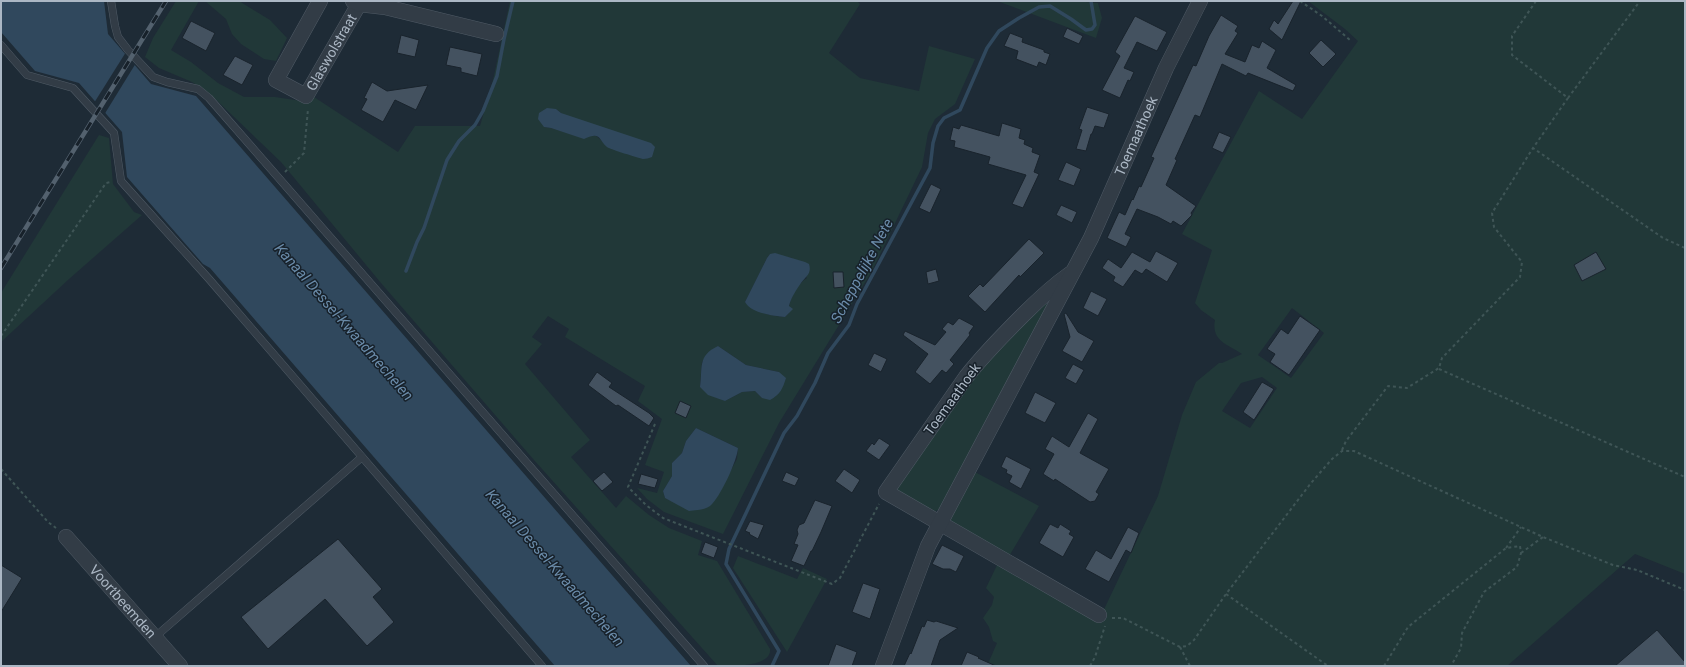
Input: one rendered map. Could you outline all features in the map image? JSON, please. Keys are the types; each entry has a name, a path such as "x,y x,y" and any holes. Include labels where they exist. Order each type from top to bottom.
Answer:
{"street":[{"name":"Glaswolstraat","path":"320,1 276,80 306,96 356,3 385,8 496,34"},
{"name":"Toemaathoek","path":"883,666 928,546 1091,238 1166,68 1200,1"},
{"name":"Toemaathoek","path":"886,492 966,376 980,359 1058,282 1073,273"},
{"path":"886,492 1104,620"},
{"name":"Voortbeemden","path":"66,537 180,666"}],"lane":[{"path":"111,1 114,26 118,37 143,66 153,77 167,82 198,89 209,98 704,666"},
{"path":"1,45 27,76 73,88 114,133 121,181 209,279 542,666"},
{"path":"154,637 362,457"}],"path":[{"path":"1300,1 1322,16 1350,40"},
{"path":"1536,1 1512,36 1512,55 1568,98"},
{"path":"1180,647 1186,646 1194,640 1226,594 1311,483 1332,458 1342,451 1346,441 1388,386 1407,388 1438,368 1442,358 1520,277 1522,262 1494,227 1492,213 1533,148 1640,1"},
{"path":"278,178 304,153 308,105 306,96"},
{"path":"1533,148 1663,238 1685,248"},
{"path":"1,336 106,183 121,181"},
{"path":"1438,368 1685,477"},
{"path":"655,424 628,487 646,505 664,518 739,546 832,584 840,578 886,492"},
{"path":"1342,451 1354,451 1543,537 1613,565 1637,570 1685,590"},
{"path":"1,469 48,522 66,537"},
{"path":"1384,666 1408,627 1506,548 1521,527"},
{"path":"1451,666 1461,648 1462,633 1484,592 1517,567 1522,553 1543,537"},
{"path":"1506,548 1520,546 1522,553"},
{"path":"1226,594 1328,666"},
{"path":"1090,666 1095,657 1104,620 1116,617 1123,618 1180,647 1190,666"}],"green space":[{"path":"176,1 199,1 171,50 191,62 218,83 244,97 275,97 308,102 314,97 398,152 415,126 480,126 493,80 510,1 857,1 860,4 829,53 860,78 919,91 929,46 975,59 955,104 935,119 928,133 922,167 872,271 779,423 723,534 664,512 647,499 637,488 657,493 664,472 645,465 662,419 638,401 645,386 565,337 569,329 548,316 532,337 542,344 525,364 590,440 571,457 616,508 626,496 649,515 669,528 702,541 698,555 717,561 770,649 769,655 765,659 750,664 718,666 534,460 381,283 281,162 209,93 192,82 159,68 145,57 153,38","holes":["556,109 644,159 605,143 596,136 584,138 544,127","770,254 792,258 807,278 796,289 791,298 789,313 785,317 763,313 745,302","718,346 746,365 779,372 762,398 755,391 742,392 725,401 700,387 702,362","696,428 738,448 737,459 724,483 671,501 665,498 663,491 672,476 672,463 682,453 686,441"]},
{"path":"205,1 239,1 270,20 287,38 276,61 264,59 241,44 232,34 226,19"},
{"path":"997,1 1074,1 1098,3 1102,18 1096,38"},
{"path":"1308,1 1685,1 1685,574 1635,554 1507,666 987,666 997,643 993,641 989,627 983,618 992,605 994,597 986,588 998,563 1098,622 1158,496 1182,415 1196,382 1219,363 1242,354 1221,341 1215,333 1215,320 1201,310 1195,303 1212,250 1182,234 1259,91 1302,119 1358,41 1345,29","holes":["1292,308 1324,333 1291,378 1258,355","1262,377 1277,388 1250,428 1222,411 1241,383"]},
{"path":"99,135 109,138 113,184 134,212 142,215 69,279 1,342 1,293"},
{"path":"1043,303 1049,305 940,509 931,513 901,496 897,488 969,380"},
{"path":"973,471 1039,506 1008,558 952,525 950,518"},
{"path":"738,556 797,579 803,568 827,579 787,652 733,568"}],"water":[{"name":"Kanaal Dessel-Kwaadmechelen","path":"1,1 104,1 108,34 151,84 196,96 691,666 555,666 210,268 203,264 127,177 122,132 79,83 35,71 1,32"},
{"path":"547,108 556,109 561,113 651,143 655,147 652,157 643,159 613,150 607,147 596,136 584,139 544,127 538,119 539,113"},
{"path":"775,253 805,262 809,264 810,267 808,275 799,286 791,300 789,306 793,309 785,317 769,315 757,311 748,306 745,302 767,258 770,254"},
{"path":"718,346 746,365 779,372 786,378 781,391 770,400 762,398 755,391 742,392 725,401 708,395 700,387 702,363 707,354"},
{"path":"696,428 738,448 735,461 727,479 714,502 710,506 700,510 689,511 665,498 663,491 672,476 672,463 682,453 686,441"}],"pier":[{"path":"126,52 136,63 104,115 94,103"}],"building":[{"path":"1293,1 1301,1 1282,40 1269,29 1274,20 1278,24"},
{"path":"1221,15 1238,26 1235,31 1238,33 1225,54 1245,62 1252,45 1259,48 1262,41 1276,50 1267,68 1296,85 1293,91 1248,73 1246,76 1222,64 1200,117 1195,115 1175,159 1177,160 1166,185 1196,206 1191,213 1192,215 1181,226 1173,221 1171,224 1137,209 1125,234 1131,237 1126,247 1107,238 1119,212 1125,215 1139,186 1141,187 1154,158 1151,157 1193,65 1196,66 1209,36"},
{"path":"1135,16 1167,32 1157,51 1137,42 1124,68 1134,72 1130,81 1128,80 1120,98 1102,90 1120,56 1115,52"},
{"path":"191,21 215,33 206,51 182,38"},
{"path":"1067,28 1083,36 1079,44 1063,37"},
{"path":"1010,33 1023,38 1022,42 1044,50 1044,52 1050,54 1046,65 1039,62 1037,67 1016,59 1018,51 1004,46"},
{"path":"401,35 419,40 415,57 397,53"},
{"path":"1321,40 1336,54 1323,67 1309,53"},
{"path":"450,47 482,54 477,76 461,72 461,68 446,65"},
{"path":"235,56 253,65 242,85 223,75"},
{"path":"372,82 387,91 428,85 416,110 395,100 383,122 361,110 367,99 364,98"},
{"path":"1087,107 1109,114 1104,128 1095,126 1086,151 1076,149 1082,130 1079,129"},
{"path":"1002,123 1021,129 1019,138 1025,140 1024,144 1033,148 1032,152 1040,155 1034,172 1039,174 1023,208 1012,204 1026,175 988,164 990,157 954,147 955,141 950,140 953,127 959,129 961,125 999,136"},
{"path":"1219,132 1231,137 1223,153 1212,148"},
{"path":"1066,162 1081,169 1074,186 1058,180"},
{"path":"931,184 941,189 930,213 919,208"},
{"path":"1061,205 1077,212 1072,223 1056,215"},
{"path":"1029,239 1044,253 1020,277 1019,275 985,312 968,296 980,284 983,287"},
{"path":"1156,251 1178,263 1167,282 1146,269 1142,274 1135,270 1123,287 1113,281 1115,277 1102,268 1108,259 1121,268 1132,252 1150,262"},
{"path":"1596,252 1606,269 1582,281 1574,265"},
{"path":"936,269 939,281 928,284 926,272"},
{"path":"833,272 843,272 844,287 834,288"},
{"path":"1091,291 1107,299 1098,316 1083,308"},
{"path":"1066,313 1078,332 1094,341 1082,362 1062,351 1070,337 1064,314"},
{"path":"1300,316 1320,330 1289,375 1270,362 1275,354 1267,349 1281,329 1288,334"},
{"path":"959,318 974,326 969,333 970,335 950,360 954,364 946,373 942,370 930,384 915,372 928,354 903,335 905,331 935,345 946,332 942,329 948,322 953,325"},
{"path":"874,353 887,359 881,372 868,365"},
{"path":"1073,364 1084,370 1076,384 1065,378"},
{"path":"597,372 612,383 609,387 649,413 654,418 649,426 618,405 616,406 588,385"},
{"path":"1262,382 1274,389 1254,420 1243,412"},
{"path":"1035,392 1056,403 1045,423 1025,413"},
{"path":"680,401 691,406 686,418 675,413"},
{"path":"1088,413 1098,419 1080,453 1109,469 1096,492 1099,494 1095,501 1090,502 1055,479 1054,481 1043,474 1054,454 1045,449 1052,436 1069,447"},
{"path":"879,438 890,445 879,460 866,451 872,443 874,445"},
{"path":"1006,456 1031,469 1021,489 1009,482 1012,476 1006,473 1007,470 1001,467"},
{"path":"844,469 860,480 852,493 835,481"},
{"path":"604,472 613,482 602,491 593,481"},
{"path":"786,472 799,478 795,486 782,481"},
{"path":"641,474 658,479 655,488 638,484"},
{"path":"815,500 832,506 804,566 791,561 798,545 794,544 798,534 797,530 799,525 804,523"},
{"path":"750,521 764,525 758,539 745,531"},
{"path":"1050,524 1058,528 1060,524 1071,531 1069,534 1074,537 1063,557 1039,543"},
{"path":"1128,527 1139,533 1131,553 1126,550 1109,582 1085,569 1096,550 1111,559"},
{"path":"338,539 382,589 373,597 394,622 367,646 325,599 268,649 241,617"},
{"path":"705,542 718,547 714,558 701,553"},
{"path":"942,545 964,556 956,572 950,569 943,569 932,564"},
{"path":"1,565 22,578 1,612"},
{"path":"863,583 880,589 870,619 852,612"},
{"path":"927,620 934,622 936,621 958,628 940,640 931,666 904,666 910,653 911,654 922,626 924,627"},
{"path":"1657,630 1685,662 1685,666 1615,666"},
{"path":"836,644 857,652 852,666 828,666"},
{"path":"967,652 979,657 978,658 996,666 961,666"}],"waterway":[{"path":"406,271 424,228 447,160 459,141 475,125 483,111 497,76 513,1"},
{"name":"Scheppelijke Nete","path":"772,666 779,651 726,564 729,549 784,433 797,416 815,383 828,353 849,325 857,304 930,168 933,143 938,126 944,118 960,110 987,48 999,31 1039,7 1050,6 1086,30 1092,29 1095,25 1091,1"}],"railway":[{"path":"1,268 166,1"}]}
